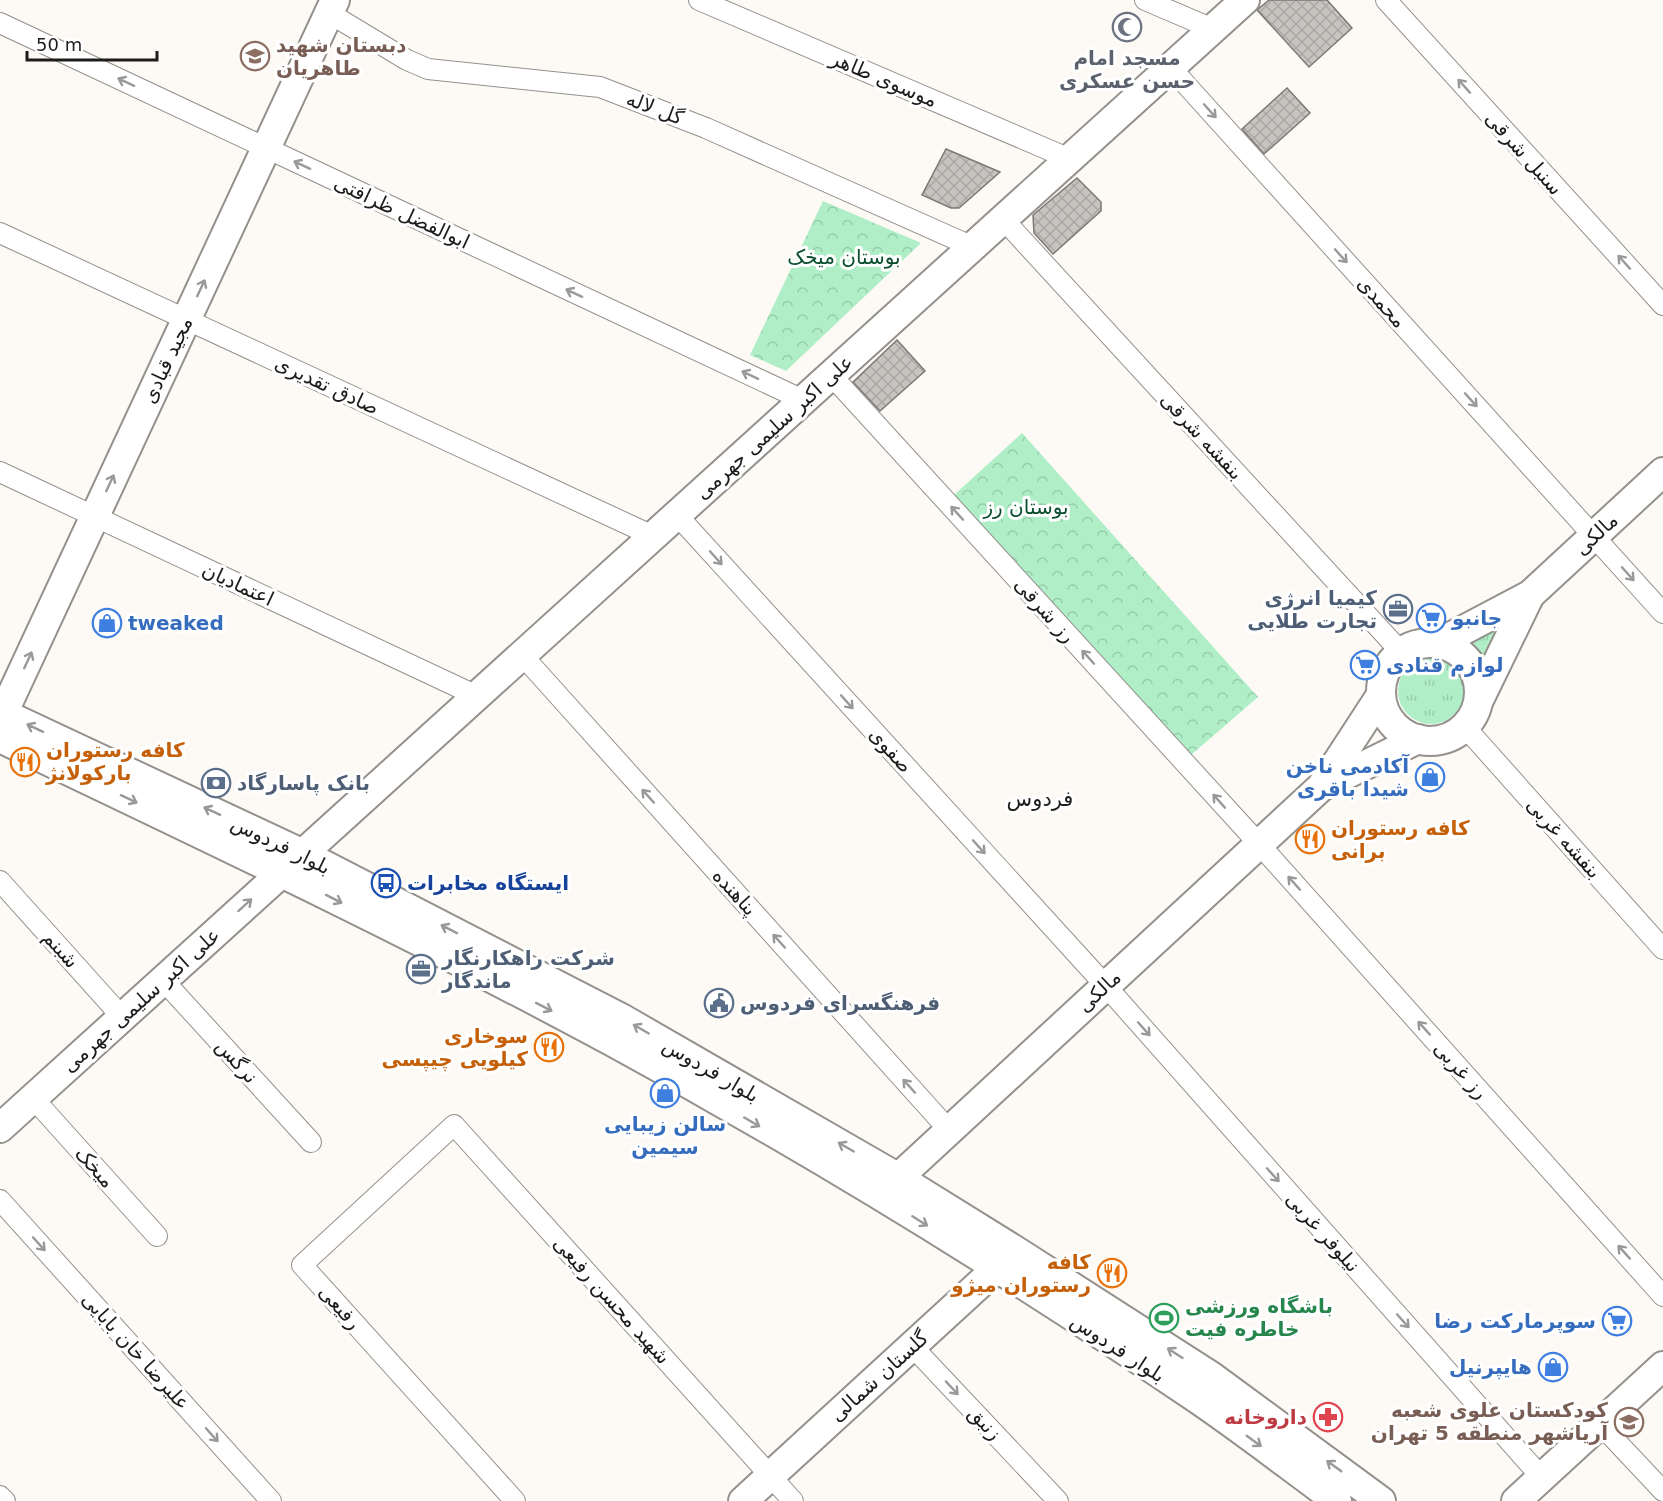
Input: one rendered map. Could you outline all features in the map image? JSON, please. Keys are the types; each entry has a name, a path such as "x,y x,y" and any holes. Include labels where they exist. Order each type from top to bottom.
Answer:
{"street":[{"name":"موسوی طاهر","path":"699,0 1070,159"},
{"path":"1144,0 1213,29"},
{"name":"علی اکبر سلیمی جهرمی","path":"0,1128 1245,0"},
{"name":"سنبل شرقی","path":"1386,0 1663,305"},
{"name":"مجید قبادی","path":"1,721 332,6"},
{"name":"گل لاله","path":"332,6 407,60 428,69 582,85 618,94 706,128 972,247"},
{"name":"ابوالفضل ظرافتی","path":"0,23 803,400"},
{"name":"محمدی","path":"1170,68 1663,613"},
{"name":"بنفشه شرقی","path":"1003,219 1401,652"},
{"name":"صادق تقدیری","path":"0,233 653,537"},
{"name":"رز شرقی","path":"831,375 1259,844"},
{"name":"اعتمادیان","path":"0,472 477,696"},
{"name":"مالکی","path":"1439,644 1530,595 1663,472"},
{"name":"صفوی","path":"677,515 1105,986"},
{"name":"مالکی","path":"1479,700 1530,595"},
{"path":"1439,644 1453,649 1466,658 1474,670 1479,685 1479,700 1474,714 1465,727 1451,736 1434,740 1418,739 1404,733 1392,722 1385,709 1382,695 1383,679 1390,664 1401,652 1413,646 1439,644"},
{"name":"پناهنده","path":"522,655 948,1129"},
{"name":"مالکی","path":"888,1186 1321,787 1382,695"},
{"name":"بلوار فردوس","path":"1,721 303,854 623,1019 1005,1259 1211,1376 1381,1501"},
{"name":"بلوار فردوس","path":"1,721 282,872 888,1186"},
{"name":"بنفشه غربی","path":"1465,727 1663,950"},
{"name":"مالکی","path":"1321,787 1418,739"},
{"name":"رز غربی","path":"1259,844 1663,1296"},
{"name":"شبنم","path":"0,881 122,1017"},
{"name":"نرگس","path":"163,980 311,1142"},
{"name":"نیلوفر غربی","path":"1105,986 1542,1478"},
{"name":"میخک","path":"33,1098 157,1236"},
{"name":"شهید محسن رفیعی","path":"454,1125 793,1501"},
{"name":"رفیعی","path":"454,1125 302,1265 515,1501"},
{"name":"علیرضا خان بابایی","path":"0,1200 271,1501"},
{"name":"بلوار فردوس","path":"1005,1259 1337,1501"},
{"name":"گلستان شمالی","path":"743,1501 1005,1259"},
{"name":"زنبق","path":"912,1345 1058,1501"},
{"path":"1516,1501 1663,1366"},
{"path":"1600,1424 1663,1491"},
{"path":"0,1496 5,1501"}],"green space":[{"name":"بوستان میخک","path":"823,201 921,243 786,371 750,355"},
{"name":"بوستان رز","path":"1022,433 1258,697 1191,755 954,495"},
{"path":"1515,611 1486,664 1463,641"},
{"path":"1431,658 1444,661 1454,668 1461,678 1464,691 1461,704 1454,714 1444,721 1431,724 1418,721 1408,714 1401,704 1398,691 1401,678 1408,668 1418,661"}],"building":[{"path":"1269,0 1327,0 1352,28 1309,67 1257,10"},
{"path":"1287,88 1310,113 1264,154 1242,129"},
{"path":"946,149 1000,172 959,208 951,208 922,195"},
{"path":"1077,178 1101,202 1101,211 1053,254 1034,233 1033,215"},
{"path":"897,340 925,371 880,411 853,382"}],"place":[{"name":"مسجد امام حسن عسکری","path":"1127,27"},
{"name":"دبستان شهید طاهریان","path":"255,56"},
{"name":"کیمیا انرژی تجارت طلایی","path":"1398,609"},
{"name":"جانبو","path":"1431,618"},
{"name":"tweaked","path":"107,623"},
{"name":"لوازم قنادی","path":"1365,665"},
{"name":"کافه رستوران بارکولانژ","path":"25,762"},
{"name":"آکادمی ناخن شیدا باقری","path":"1430,777"},
{"name":"بانک پاسارگاد","path":"216,783"},
{"name":"كافه رستوران برانى","path":"1310,839"},
{"name":"ایستگاه مخابرات","path":"386,883"},
{"name":"شرکت راهکارنگار ماندگار","path":"421,969"},
{"name":"فرهنگسرای فردوس","path":"719,1003"},
{"name":"سوخاری كيلويی چيپسی","path":"549,1047"},
{"name":"سالن زیبایی سیمین","path":"665,1093"},
{"name":"کافه رستوران ميژو","path":"1112,1273"},
{"name":"باشگاه ورزشی خاطره فیت","path":"1164,1318"},
{"name":"سوپرمارکت رضا","path":"1617,1321"},
{"name":"هایپرنیل","path":"1553,1367"},
{"name":"داروخانه","path":"1328,1417"},
{"name":"کودکستان علوی شعبه آریاشهر منطقه 5 تهران","path":"1629,1422"}],"district":[{"name":"فردوس","path":"1040,799"}]}
